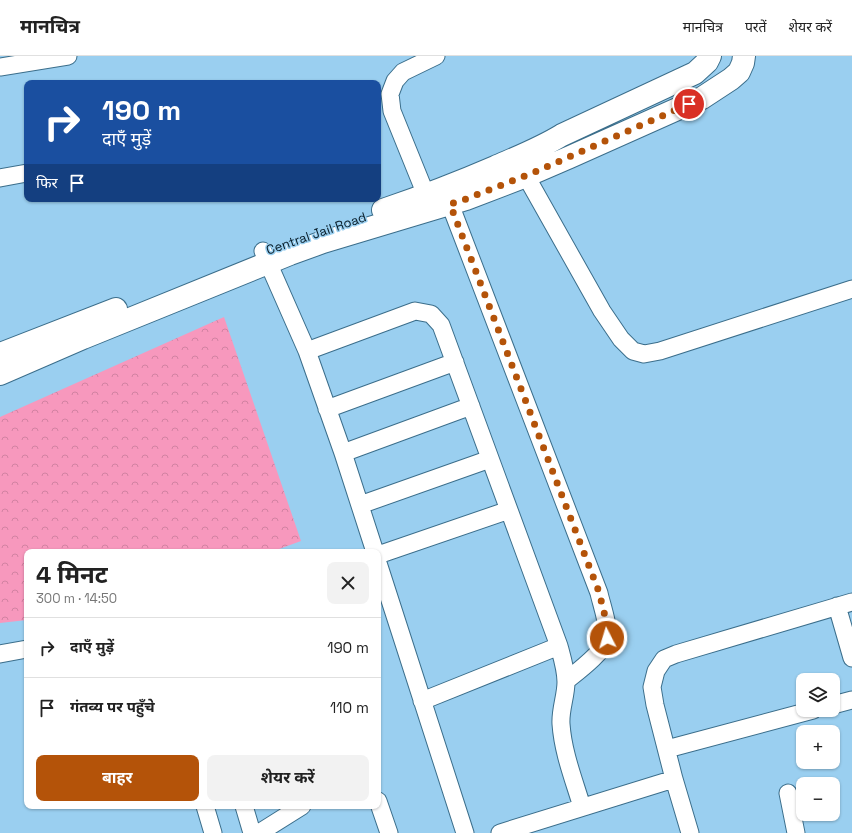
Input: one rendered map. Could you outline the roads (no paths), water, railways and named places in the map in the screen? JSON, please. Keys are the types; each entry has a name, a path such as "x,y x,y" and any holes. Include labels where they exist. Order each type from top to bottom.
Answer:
{"street":[{"path":"0,67 68,56"},
{"path":"426,195 392,111 390,94 395,81 403,72 436,56"},
{"name":"Central Jail Road","path":"0,354 170,295 426,195 521,156 562,135 695,73 708,62 710,56"},
{"path":"373,549 343,453 307,351 266,257 290,254 324,242 466,199 526,176 702,98 731,80 739,72 744,63 744,56"},
{"path":"0,178 24,174"},
{"path":"526,176 602,311 621,339 633,351 644,354 660,351 852,289"},
{"path":"450,204 599,592 607,624 607,638 602,649 566,681"},
{"path":"0,374 170,295"},
{"path":"307,351 415,311 431,314 442,325 559,646 566,681 561,723 565,752 582,808"},
{"path":"327,409 455,362"},
{"path":"343,453 471,406"},
{"path":"360,505 490,459"},
{"path":"381,554 509,510"},
{"path":"381,572 465,833"},
{"path":"690,833 674,779 655,705 652,687 656,672 664,660 676,654 844,604 852,658"},
{"path":"422,701 559,646"},
{"path":"0,654 24,650"},
{"path":"840,703 852,700"},
{"path":"667,749 796,715"},
{"path":"500,833 525,829 582,808 674,779"},
{"path":"788,793 796,833"},
{"path":"206,809 213,833"},
{"path":"245,809 252,833"},
{"path":"259,833 295,809"},
{"path":"381,809 389,833"}]}
